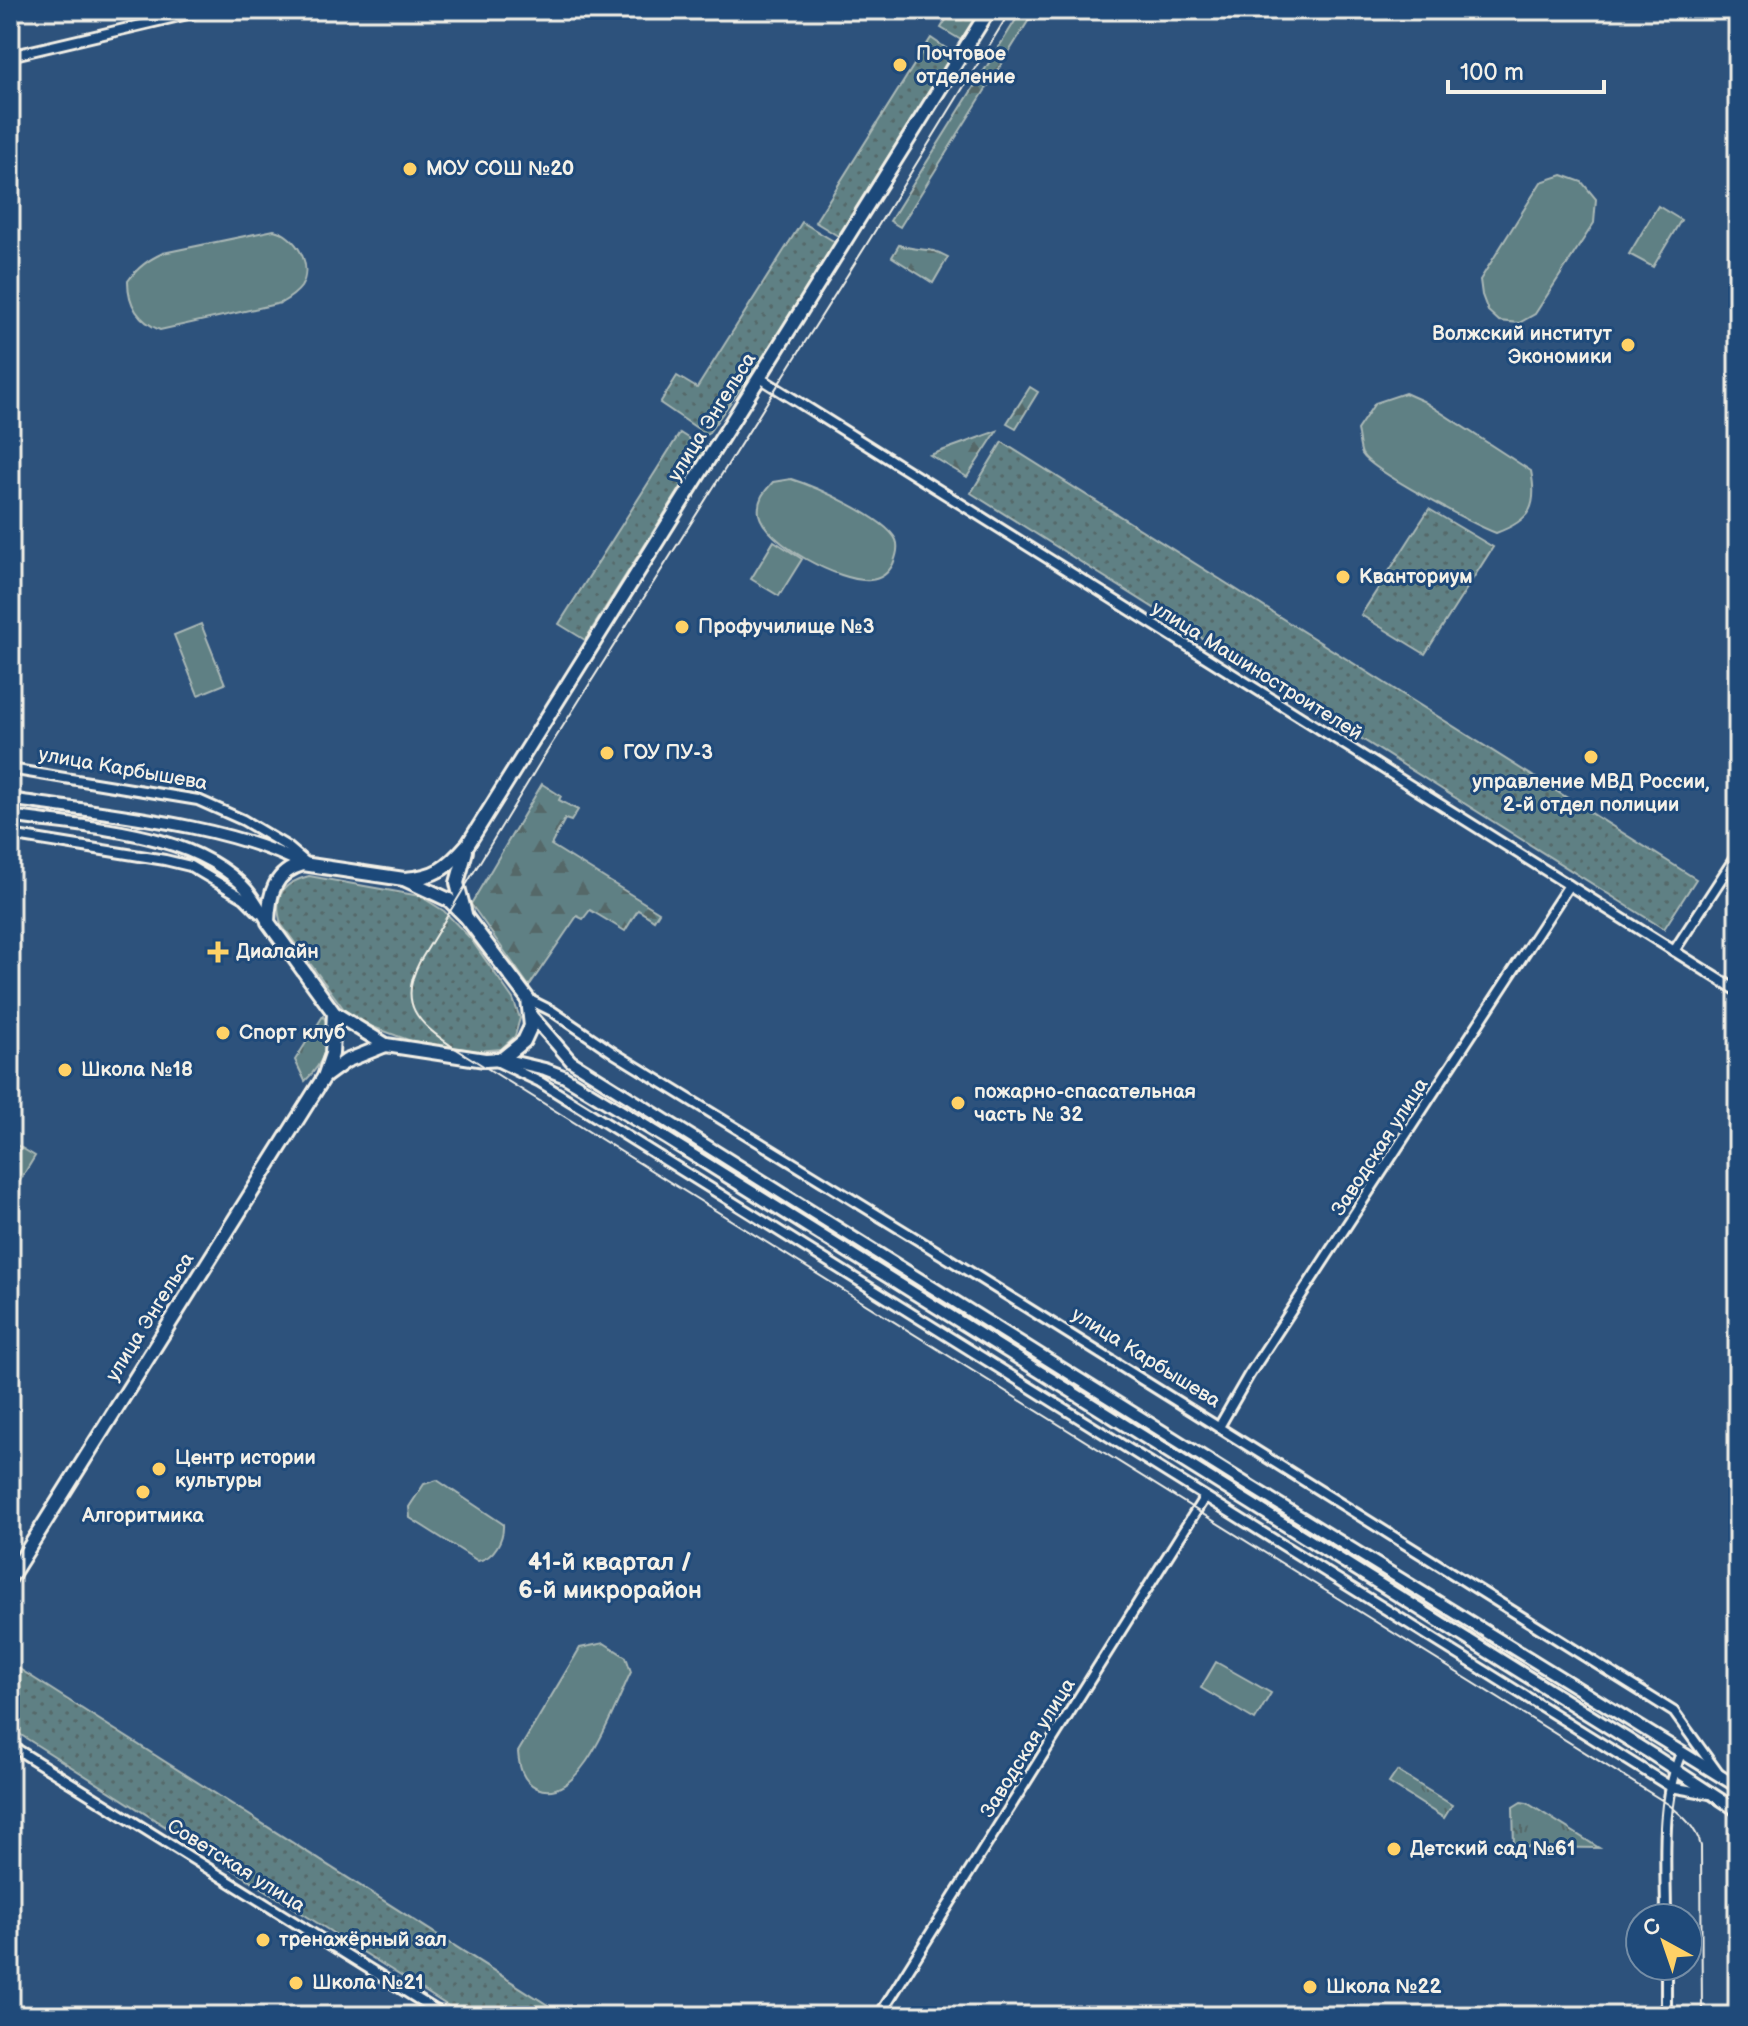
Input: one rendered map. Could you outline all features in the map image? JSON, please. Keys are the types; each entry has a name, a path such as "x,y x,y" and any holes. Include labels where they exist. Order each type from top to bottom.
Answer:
{"main road":[{"name":"улица Энгельса","path":"466,917 457,883 468,844 989,10"},
{"name":"улица Энгельса","path":"404,879 427,878 437,873 468,844"},
{"name":"улица Карбышева","path":"306,864 404,879 449,900 466,917 528,999 531,1015"},
{"path":"306,864 282,874 272,889 268,922 334,1013 386,1045 474,1060 496,1059 524,1041 531,1026 531,1015"},
{"name":"улица Энгельса","path":"10,1578 324,1077 332,1054 334,1013"},
{"name":"улица Энгельса","path":"324,1077 346,1061 386,1045"}],"street":[{"path":"10,56 205,10"},
{"name":"улица Машиностроителей","path":"760,378 1738,991"},
{"name":"улица Карбышева","path":"10,769 198,800 243,820 288,847 306,864"},
{"name":"улица Карбышева","path":"10,799 197,829 283,853 306,864"},
{"path":"10,816 156,839 191,850 220,866 248,891 268,922"},
{"path":"10,835 190,866 244,898 268,922"},
{"path":"1674,951 1738,853"},
{"name":"Заводская улица","path":"1219,1427 1249,1375 1569,885"},
{"name":"улица Карбышева","path":"528,999 552,1011 614,1053 1674,1712 1721,1776"},
{"name":"улица Карбышева","path":"531,1015 571,1061 1738,1787"},
{"path":"496,1059 540,1082 1671,1787 1710,1794"},
{"path":"496,1059 563,1076 1738,1811"},
{"name":"Заводская улица","path":"879,2016 1204,1498"},
{"name":"Советская улица","path":"10,1745 445,2016"},
{"path":"1666,1902 1666,1826 1671,1787 1681,1753"},
{"path":"1666,1982 1666,2016"}],"green space":[{"path":"952,10 980,10 961,40 941,28"},
{"path":"1022,10 1035,10 900,227 890,221"},
{"path":"931,38 953,53 838,236 815,222"},
{"path":"1562,175 1582,182 1596,199 1594,223 1535,314 1519,323 1499,321 1488,311 1480,280 1541,182"},
{"path":"1658,206 1681,220 1653,267 1629,254"},
{"path":"802,222 835,242 764,356 707,435 660,403 677,376 697,388"},
{"path":"274,230 296,244 305,270 301,287 281,303 160,330 140,317 132,305 128,281 153,258 163,253"},
{"path":"899,245 935,251 948,257 933,283 892,257"},
{"path":"1030,387 1038,392 1016,428 1007,423"},
{"path":"1405,393 1423,401 1531,471 1532,503 1524,517 1496,533 1403,484 1362,454 1357,430 1375,403"},
{"path":"997,431 967,477 930,455"},
{"path":"680,433 705,449 585,640 559,624"},
{"path":"1002,442 1696,879 1664,929 971,493"},
{"path":"791,479 848,504 890,531 897,549 893,564 886,573 870,580 841,575 806,559 775,537 759,514 760,500 773,482"},
{"path":"1429,509 1493,547 1425,654 1361,615"},
{"path":"774,541 802,559 779,596 751,579"},
{"path":"201,624 225,684 198,695 174,635"},
{"path":"542,784 561,796 559,800 578,810 571,821 565,819 551,845 659,912 654,920 638,910 625,931 590,910 583,919 577,916 529,986 471,904"},
{"path":"309,876 420,896 444,911 470,938 513,999 520,1018 515,1036 501,1049 478,1051 411,1041 373,1027 346,1012 281,924 278,906 282,892 292,883"},
{"path":"323,1016 327,1024 328,1042 317,1067 305,1081 295,1060"},
{"path":"10,1141 35,1156 10,1197"},
{"path":"437,1480 503,1524 500,1542 489,1556 478,1561 410,1518 409,1507 424,1484"},
{"path":"604,1643 626,1657 631,1672 606,1727 582,1768 568,1782 553,1790 537,1788 520,1768 518,1752 580,1648"},
{"path":"1216,1662 1271,1693 1255,1720 1201,1688"},
{"path":"10,1663 565,2016 464,2016 10,1728"},
{"path":"1397,1771 1452,1805 1444,1818 1389,1783"},
{"path":"1521,1802 1599,1848 1514,1847 1513,1807"}],"tram line":[{"path":"1011,10 541,761 420,961 413,976 411,1001 421,1021 453,1047 1668,1804 1692,1828 1701,1846 1702,2016"}],"place":[{"name":"Почтовое отделение","path":"900,65"},
{"name":"МОУ СОШ №20","path":"410,169"},
{"name":"Волжский институт Экономики","path":"1628,345"},
{"name":"Кванториум","path":"1343,577"},
{"name":"Профучилище №3","path":"682,627"},
{"name":"ГОУ ПУ-3","path":"607,753"},
{"name":"управление МВД России, 2-й отдел полиции","path":"1591,757"},
{"name":"Диалайн","path":"218,952"},
{"name":"Спорт клуб","path":"223,1033"},
{"name":"Школа №18","path":"65,1070"},
{"name":"пожарно-спасательная часть № 32","path":"958,1103"},
{"name":"Центр истории культуры","path":"159,1469"},
{"name":"Алгоритмика","path":"143,1492"},
{"name":"Детский сад №61","path":"1394,1849"},
{"name":"тренажёрный зал","path":"263,1940"},
{"name":"Школа №21","path":"296,1983"},
{"name":"Школа №22","path":"1310,1987"}],"district":[{"name":"41-й квартал / 6-й микрорайон","path":"610,1576"}]}
